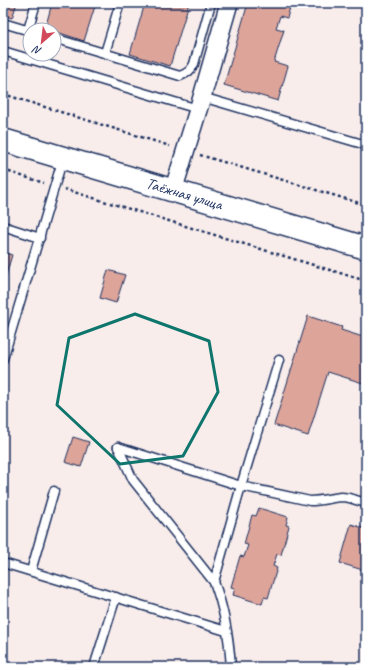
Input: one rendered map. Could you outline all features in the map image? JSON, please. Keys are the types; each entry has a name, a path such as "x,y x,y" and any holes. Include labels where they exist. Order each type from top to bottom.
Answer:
{"street":[{"path":"173,191 229,3"},
{"name":"Таёжная улица","path":"3,140 366,248"}],"lane":[{"path":"31,22 36,3"},
{"path":"106,53 120,3"},
{"path":"62,40 180,76 187,74 192,69 211,3"},
{"path":"3,23 22,28"},
{"path":"3,51 366,145"},
{"path":"3,359 63,158"},
{"path":"3,226 40,238"},
{"path":"214,582 279,360"},
{"path":"231,667 220,597 214,582 133,480 118,447 241,486 310,501 342,497 366,503"},
{"path":"31,571 54,491"},
{"path":"3,563 226,631"},
{"path":"94,667 116,597"}],"path":[{"path":"3,170 366,281"}],"highlighted area":[{"path":"135,314 209,341 218,392 183,456 120,464 57,405 69,338"}],"building":[{"path":"3,3 17,3 12,18 3,15"},
{"path":"52,3 96,3 84,41 62,34 62,22 47,22"},
{"path":"145,3 189,3 170,66 130,54"},
{"path":"248,3 305,3 304,7 291,4 287,18 280,16 276,28 284,30 274,62 288,66 278,101 224,85"},
{"path":"3,252 12,255 3,285"},
{"path":"108,270 125,275 116,303 100,298"},
{"path":"308,316 342,327 341,330 366,338 366,384 328,372 308,436 274,425"},
{"path":"73,437 89,442 81,467 65,462"},
{"path":"259,508 288,517 286,525 289,526 281,555 277,554 273,566 277,568 268,598 264,597 262,604 233,595 235,588 231,587 240,556 244,557 248,545 244,544 252,515 256,516"},
{"path":"351,524 366,529 366,571 340,563"}]}
